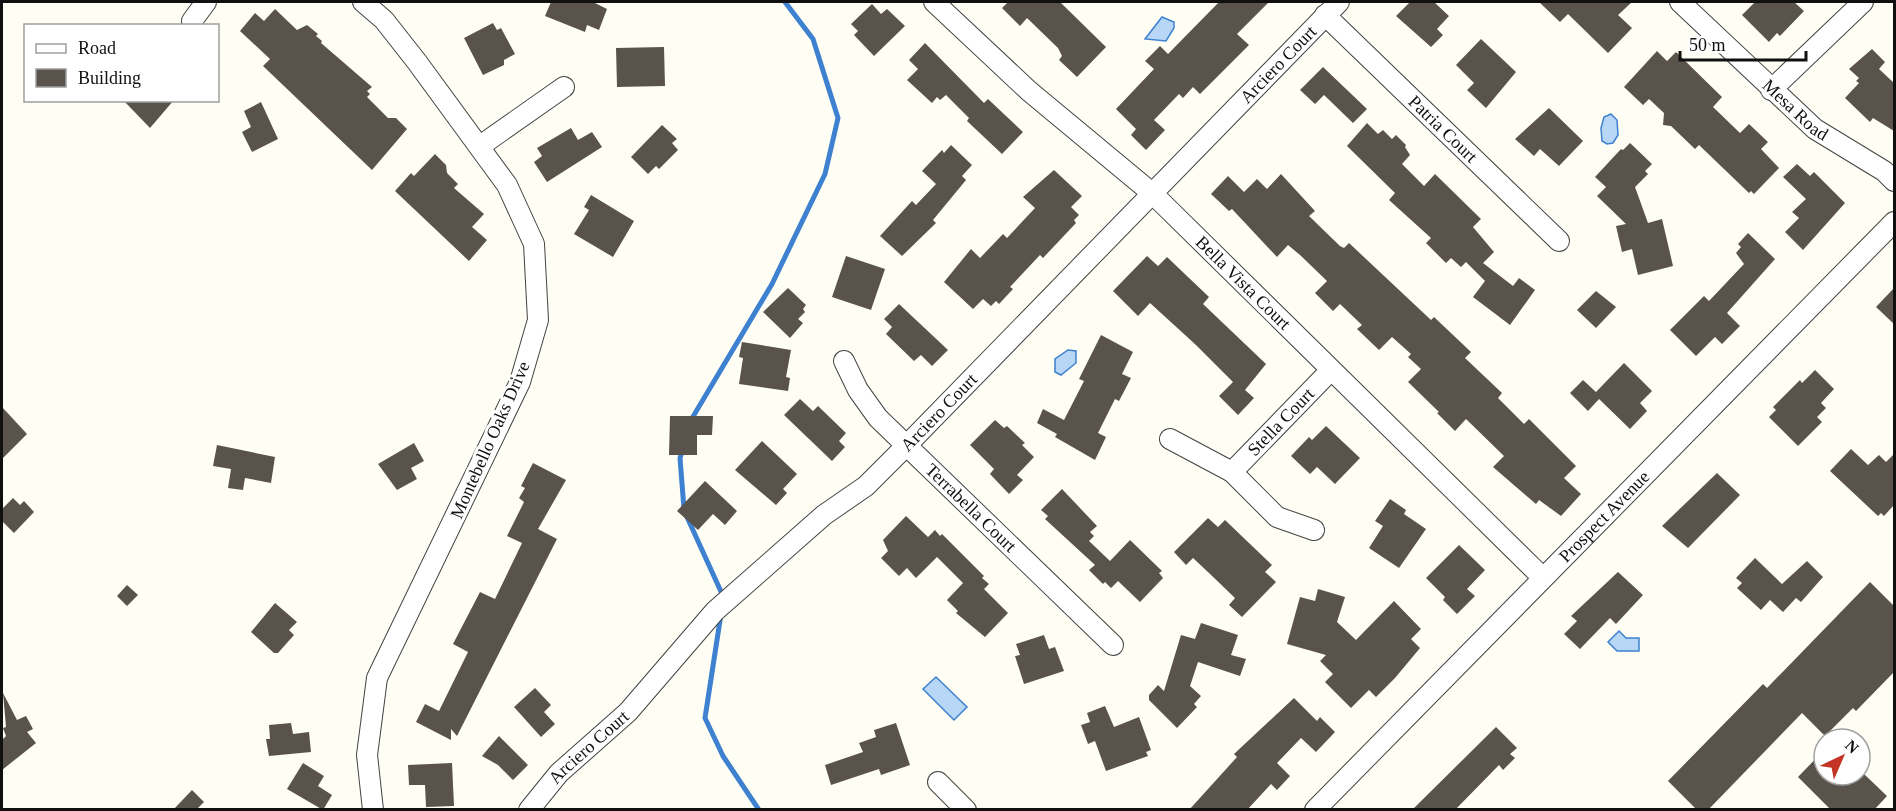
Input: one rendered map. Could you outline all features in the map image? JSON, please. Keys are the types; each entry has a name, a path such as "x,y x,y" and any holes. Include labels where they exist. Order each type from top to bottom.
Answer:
{"street":[{"path":"192,21 206,2"},
{"name":"Montebello Oaks Drive","path":"363,2 384,20 507,184 534,244 538,320 520,382 377,678 367,755 374,810"},
{"name":"Bella Vista Court","path":"934,2 1029,91 1153,194 1542,577"},
{"name":"Mesa Road","path":"1680,2 1815,129 1884,171 1894,181"},
{"path":"1772,90 1863,2"},
{"name":"Arciero Court","path":"529,810 559,773 628,712 715,611 824,514 866,486 1332,8"},
{"name":"Patria Court","path":"1332,8 1559,241"},
{"path":"480,146 564,87"},
{"name":"Prospect Avenue","path":"1315,810 1894,222"},
{"name":"Terrabella Court","path":"844,361 858,390 879,418 1113,645"},
{"name":"Stella Court","path":"1232,472 1330,370"},
{"path":"1170,439 1232,472 1277,517 1314,530"},
{"path":"938,782 966,810"}],"water":[{"path":"1162,17 1174,22 1174,28 1166,41 1145,39"},
{"path":"1611,114 1617,120 1618,135 1613,143 1607,144 1602,141 1601,128 1604,117"},
{"path":"1068,350 1076,351 1076,363 1061,375 1055,372 1055,359"},
{"path":"1619,631 1626,638 1639,638 1639,651 1617,651 1608,642"},
{"path":"936,677 967,707 954,720 923,689"}],"building":[{"path":"551,2 593,2 607,9 599,30 587,25 585,32 545,16"},
{"path":"1008,2 1060,2 1106,47 1077,77 1059,60 1062,56 1058,48 1027,18 1020,26 1002,8"},
{"path":"1219,2 1269,2 1237,34 1249,45 1200,94 1193,87 1183,98 1179,94 1154,120 1165,130 1146,150 1131,135 1136,129 1116,109 1154,69 1145,61 1160,46 1168,54"},
{"path":"1410,2 1434,2 1449,16 1437,29 1443,35 1431,47 1396,16"},
{"path":"1539,2 1632,2 1618,15 1632,28 1608,53 1568,14 1560,22"},
{"path":"1755,2 1794,2 1804,11 1780,36 1777,33 1769,42 1742,15"},
{"path":"872,4 881,14 887,9 905,26 874,56 854,35 858,31 851,24"},
{"path":"275,9 297,30 307,25 318,34 316,36 322,41 321,43 372,87 367,91 370,94 367,97 388,118 396,118 407,129 372,170 263,66 270,59 240,31 255,13 264,21"},
{"path":"493,23 497,30 501,28 515,54 504,60 504,65 483,75 464,38"},
{"path":"1481,39 1516,72 1486,108 1467,90 1474,83 1456,65"},
{"path":"925,43 984,103 988,99 1023,132 1002,154 967,121 969,118 946,95 940,100 937,97 932,103 907,80 918,69 909,60"},
{"path":"664,47 665,86 617,87 616,48"},
{"path":"1872,49 1885,62 1879,69 1894,83 1894,131 1873,118 1870,122 1845,98 1859,83 1856,81 1859,78 1849,69"},
{"path":"1657,51 1667,61 1676,52 1722,97 1713,107 1740,133 1749,124 1768,142 1761,149 1779,168 1754,194 1751,191 1749,193 1699,145 1695,149 1671,126 1663,125 1664,113 1649,99 1643,105 1624,87"},
{"path":"1323,67 1367,109 1353,123 1324,95 1315,104 1300,90"},
{"path":"125,102 172,102 150,128"},
{"path":"261,102 278,139 252,152 242,132 251,127 244,111"},
{"path":"1549,108 1583,141 1559,166 1540,149 1534,156 1515,139"},
{"path":"1367,123 1378,134 1383,130 1392,139 1396,135 1406,145 1410,155 1402,164 1424,186 1435,174 1481,219 1473,227 1494,252 1483,263 1513,286 1519,278 1535,290 1510,325 1473,297 1485,281 1466,262 1461,267 1451,258 1446,263 1426,243 1431,238 1389,200 1395,193 1347,146"},
{"path":"662,125 677,139 672,143 678,150 659,169 656,166 648,174 631,157"},
{"path":"571,128 578,140 592,132 602,147 547,182 534,162 542,156 537,148"},
{"path":"1630,143 1652,164 1645,171 1648,174 1635,187 1648,223 1662,219 1673,266 1638,275 1632,249 1622,252 1616,226 1626,224 1597,196 1606,187 1595,177 1621,149 1623,150"},
{"path":"951,145 972,165 962,176 966,180 933,220 936,223 902,256 880,236 912,201 916,205 936,184 922,171 942,150 944,153"},
{"path":"435,154 446,165 447,173 458,184 454,188 484,214 472,227 487,240 469,261 395,191 411,173 414,176"},
{"path":"1797,164 1810,176 1814,172 1845,203 1803,250 1785,232 1799,218 1792,212 1806,199 1783,177"},
{"path":"1054,170 1082,196 1071,207 1079,215 1074,220 1076,223 1043,258 1040,255 1010,287 1013,289 999,304 996,301 991,306 983,299 973,309 944,282 971,249 980,258 1003,234 1007,238 1035,208 1023,197"},
{"path":"1281,174 1315,211 1309,216 1340,246 1344,248 1349,243 1431,320 1434,317 1471,352 1465,358 1502,393 1498,398 1524,424 1529,419 1576,466 1564,478 1581,494 1561,516 1539,500 1536,504 1493,467 1504,456 1466,419 1455,431 1408,382 1421,369 1408,357 1411,354 1392,337 1379,350 1357,329 1362,325 1340,304 1333,311 1315,293 1327,281 1300,255 1288,245 1277,257 1232,209 1229,211 1211,194 1228,176 1244,192 1257,179 1267,189"},
{"path":"591,195 634,221 613,257 574,234 589,210 584,207"},
{"path":"1748,233 1775,259 1727,313 1740,326 1722,344 1715,337 1696,356 1670,330 1704,296 1709,301 1744,264 1736,253 1741,247 1738,244"},
{"path":"846,256 885,269 871,310 832,297"},
{"path":"1147,256 1158,266 1167,257 1209,297 1203,304 1266,364 1245,390 1254,398 1238,415 1219,396 1233,382 1196,345 1150,303 1138,316 1113,291"},
{"path":"788,288 806,305 803,309 805,312 798,319 803,323 790,338 763,312"},
{"path":"1894,288 1894,324 1876,307"},
{"path":"1596,291 1616,307 1596,328 1577,310"},
{"path":"899,304 948,350 932,366 921,355 914,361 886,334 892,327 884,319"},
{"path":"1101,335 1133,352 1122,374 1131,378 1119,401 1115,399 1098,433 1106,437 1095,460 1055,437 1057,434 1037,423 1043,409 1064,420 1084,381 1079,379"},
{"path":"742,342 791,350 786,377 790,378 788,391 739,384 743,358 739,357"},
{"path":"1624,363 1652,391 1640,403 1647,411 1630,429 1599,399 1588,411 1570,393 1583,380 1596,392"},
{"path":"1815,370 1834,389 1821,403 1826,408 1817,417 1822,422 1798,446 1769,417 1776,410 1773,407 1800,380 1802,383"},
{"path":"800,399 813,411 818,406 846,433 839,441 845,447 832,461 784,415"},
{"path":"2,407 27,434 2,459"},
{"path":"670,416 713,416 712,435 697,435 697,455 669,455"},
{"path":"995,420 1004,428 1007,426 1025,443 1022,445 1034,457 1017,475 1023,480 1009,494 990,474 994,469 970,445"},
{"path":"1326,426 1360,458 1335,484 1317,467 1310,474 1291,456 1309,437 1312,440"},
{"path":"762,441 797,474 783,489 787,493 776,505 735,470"},
{"path":"414,443 424,461 411,468 417,479 397,490 378,464"},
{"path":"217,445 275,457 271,483 245,478 243,490 228,488 231,469 213,466"},
{"path":"1851,449 1868,465 1879,455 1886,462 1894,454 1894,505 1884,516 1881,513 1878,516 1830,471"},
{"path":"533,463 566,480 538,529 557,539 457,736 451,729 451,740 416,722 425,704 439,711 468,652 453,644 480,592 495,599 522,543 507,536 524,502 519,498 525,488 521,486"},
{"path":"1717,473 1740,495 1688,548 1662,526"},
{"path":"705,481 737,511 725,525 713,514 698,530 677,511"},
{"path":"1062,489 1097,526 1090,532 1094,536 1089,541 1110,561 1130,540 1162,571 1159,573 1163,578 1140,602 1118,581 1111,588 1105,582 1103,584 1089,570 1095,565 1045,519 1048,516 1041,510"},
{"path":"13,498 20,505 24,501 34,512 14,533 2,521 2,509"},
{"path":"1390,499 1406,510 1404,514 1426,529 1399,568 1369,548 1383,526 1375,521"},
{"path":"906,516 928,537 935,530 940,536 942,534 984,576 982,578 989,584 984,589 1008,613 985,637 956,613 958,611 947,600 963,583 937,557 916,578 907,568 899,576 881,558 888,551 883,540"},
{"path":"1208,518 1218,527 1225,520 1272,565 1265,572 1276,582 1242,617 1229,605 1235,598 1209,573 1193,558 1186,565 1174,552"},
{"path":"1459,545 1485,570 1467,589 1475,596 1457,614 1443,600 1445,597 1426,578"},
{"path":"1755,558 1782,584 1807,561 1823,577 1801,602 1796,598 1783,612 1770,600 1761,610 1737,588 1742,583 1736,578"},
{"path":"1618,572 1643,595 1616,624 1610,618 1580,649 1564,634 1577,621 1571,616"},
{"path":"1870,582 1894,606 1894,672 1856,711 1853,708 1834,727 1816,727 1802,713 1708,810 1697,810 1668,781 1763,684 1767,688"},
{"path":"127,585 138,595 127,606 117,596"},
{"path":"1318,589 1345,597 1337,622 1356,640 1394,601 1421,629 1411,639 1420,648 1395,678 1376,697 1369,690 1351,708 1325,682 1333,674 1320,661 1326,655 1287,644 1300,597 1315,601"},
{"path":"275,603 297,622 289,630 294,635 278,653 274,653 251,632"},
{"path":"1201,623 1238,635 1231,655 1246,659 1240,676 1198,662 1190,686 1201,696 1194,704 1197,707 1177,728 1149,700 1149,695 1158,685 1164,691 1181,635 1195,639"},
{"path":"1044,635 1049,649 1055,647 1064,671 1024,684 1015,656 1020,655 1016,644"},
{"path":"535,688 551,705 544,712 555,724 541,737 514,707"},
{"path":"3,693 17,720 26,716 33,729 27,732 36,743 2,770 2,740 6,736 3,728 6,727"},
{"path":"1294,698 1317,721 1320,717 1335,732 1316,752 1301,738 1277,763 1290,776 1277,790 1271,784 1247,810 1189,810 1237,757 1234,754"},
{"path":"1105,706 1114,727 1139,717 1151,750 1146,752 1148,756 1106,771 1095,741 1088,744 1081,725 1090,722 1087,713"},
{"path":"291,723 293,734 309,732 311,752 269,756 266,739 270,739 269,725"},
{"path":"896,723 910,765 881,775 879,769 831,785 825,765 863,752 859,743 876,737 874,730"},
{"path":"1496,727 1517,748 1510,754 1515,758 1503,770 1499,765 1455,810 1412,810"},
{"path":"499,736 528,765 513,780 498,765 482,756"},
{"path":"1812,762 1812,787 1872,787 1872,782 1887,796 1874,810 1831,810 1798,777"},
{"path":"303,763 324,776 318,786 332,795 323,810 287,789"},
{"path":"452,763 454,806 426,807 425,785 409,785 408,765"},
{"path":"192,790 204,802 196,810 173,810"}],"waterway":[{"path":"691,420 772,284 825,174 838,118 813,39 785,2"},
{"path":"683,449 680,458 684,509"},
{"path":"687,517 723,596"},
{"path":"721,614 705,718 723,756 759,810"}]}
